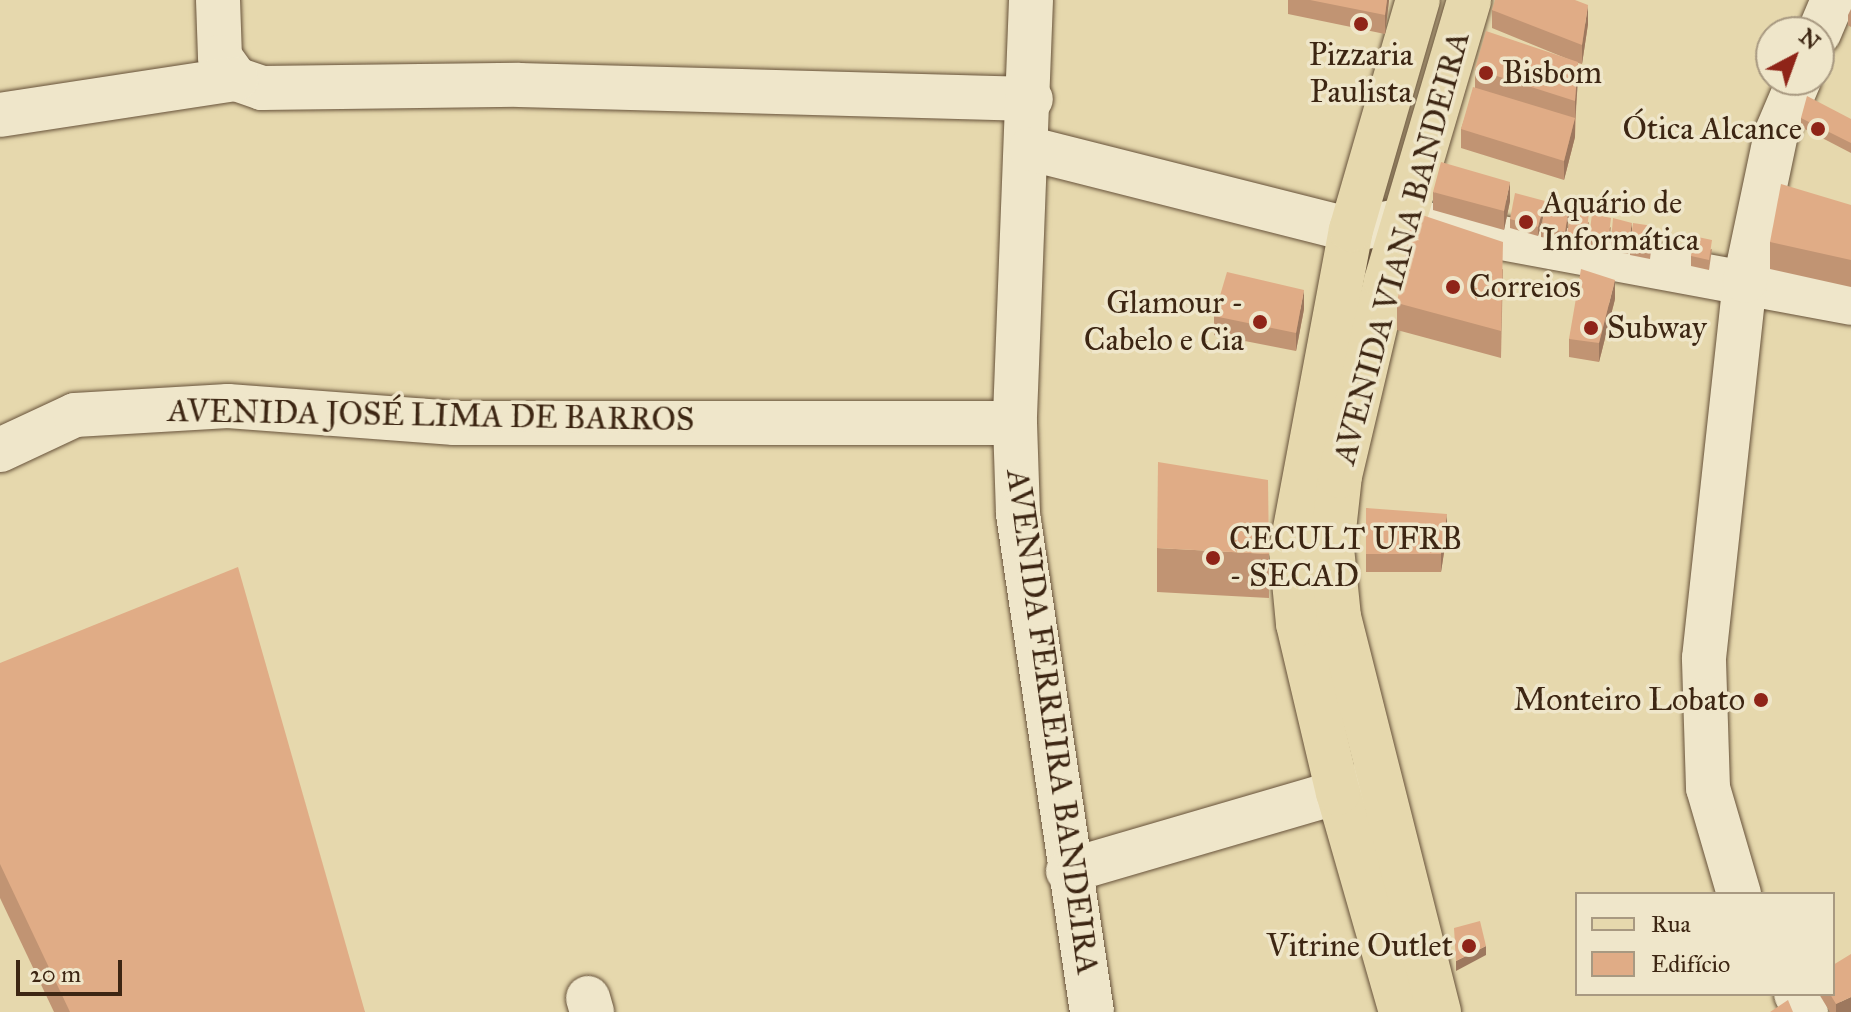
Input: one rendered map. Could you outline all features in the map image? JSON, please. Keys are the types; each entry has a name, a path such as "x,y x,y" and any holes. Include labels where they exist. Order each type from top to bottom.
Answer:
{"main road":[{"name":"AVENIDA VIANA BANDEIRA","path":"1401,1012 1338,793 1298,624 1291,550 1351,230 1418,0"},
{"name":"AVENIDA VIANA BANDEIRA","path":"1439,1012 1383,780 1339,617 1332,548 1340,476 1404,220 1469,0"}],"street":[{"path":"218,0 220,57 236,79"},
{"name":"AVENIDA FERREIRA BANDEIRA","path":"1031,0 1031,149 1015,423 1018,514 1068,871 1092,1012"},
{"path":"0,115 236,79 262,88 519,85 1031,99"},
{"path":"1738,892 1718,841 1702,726 1745,281 1776,134 1792,96"},
{"path":"1031,149 1351,230 1404,220 1851,303"},
{"name":"AVENIDA JOSÉ LIMA DE BARROS","path":"0,450 75,415 228,406 454,423 1015,423"},
{"path":"1068,871 1383,780"}],"building":[{"path":"1310,0 1387,0 1385,15"},
{"path":"1495,0 1575,0 1588,5 1582,45 1492,10"},
{"path":"1486,31 1578,62 1575,101 1475,69"},
{"path":"1473,87 1575,118 1564,161 1461,129"},
{"path":"1807,96 1851,119 1851,143 1801,118"},
{"path":"1441,162 1510,182 1504,211 1433,192"},
{"path":"1781,184 1851,205 1851,260 1770,242"},
{"path":"1515,193 1545,201 1538,227 1510,219"},
{"path":"1547,203 1569,207 1565,232 1541,227"},
{"path":"1572,208 1589,212 1586,238 1567,233"},
{"name":"Correios","path":"1413,212 1503,242 1501,331 1397,303"},
{"path":"1592,214 1611,218 1608,242 1589,238"},
{"path":"1613,218 1632,223 1628,244 1611,242"},
{"path":"1633,223 1653,226 1650,249 1630,245"},
{"path":"1693,236 1712,240 1709,260 1691,256"},
{"name":"Subway","path":"1581,269 1615,280 1599,343 1569,339"},
{"path":"1227,272 1304,290 1296,333 1214,316"},
{"path":"1158,462 1268,480 1269,554 1157,548"},
{"path":"1366,508 1447,514 1441,554 1366,554"},
{"path":"238,567 365,1012 70,1012 0,864 0,663"},
{"name":"Vitrine Outlet","path":"1480,921 1486,946 1456,961 1454,928"},
{"path":"1851,954 1851,997 1836,1004 1831,996 1835,996 1835,964"},
{"path":"1788,1000 1793,1012 1770,1012"}],"place":[{"name":"Pizzaria Paulista","path":"1361,24"},
{"name":"Bisbom","path":"1486,73"},
{"name":"Ótica Alcance","path":"1818,129"},
{"name":"Aquário de Informática","path":"1526,222"},
{"name":"Correios","path":"1453,287"},
{"name":"Glamour - Cabelo e Cia","path":"1260,322"},
{"name":"Subway","path":"1591,328"},
{"name":"CECULT UFRB - SECAD","path":"1213,558"},
{"name":"Monteiro Lobato","path":"1761,700"},
{"name":"Vitrine Outlet","path":"1469,946"}]}
